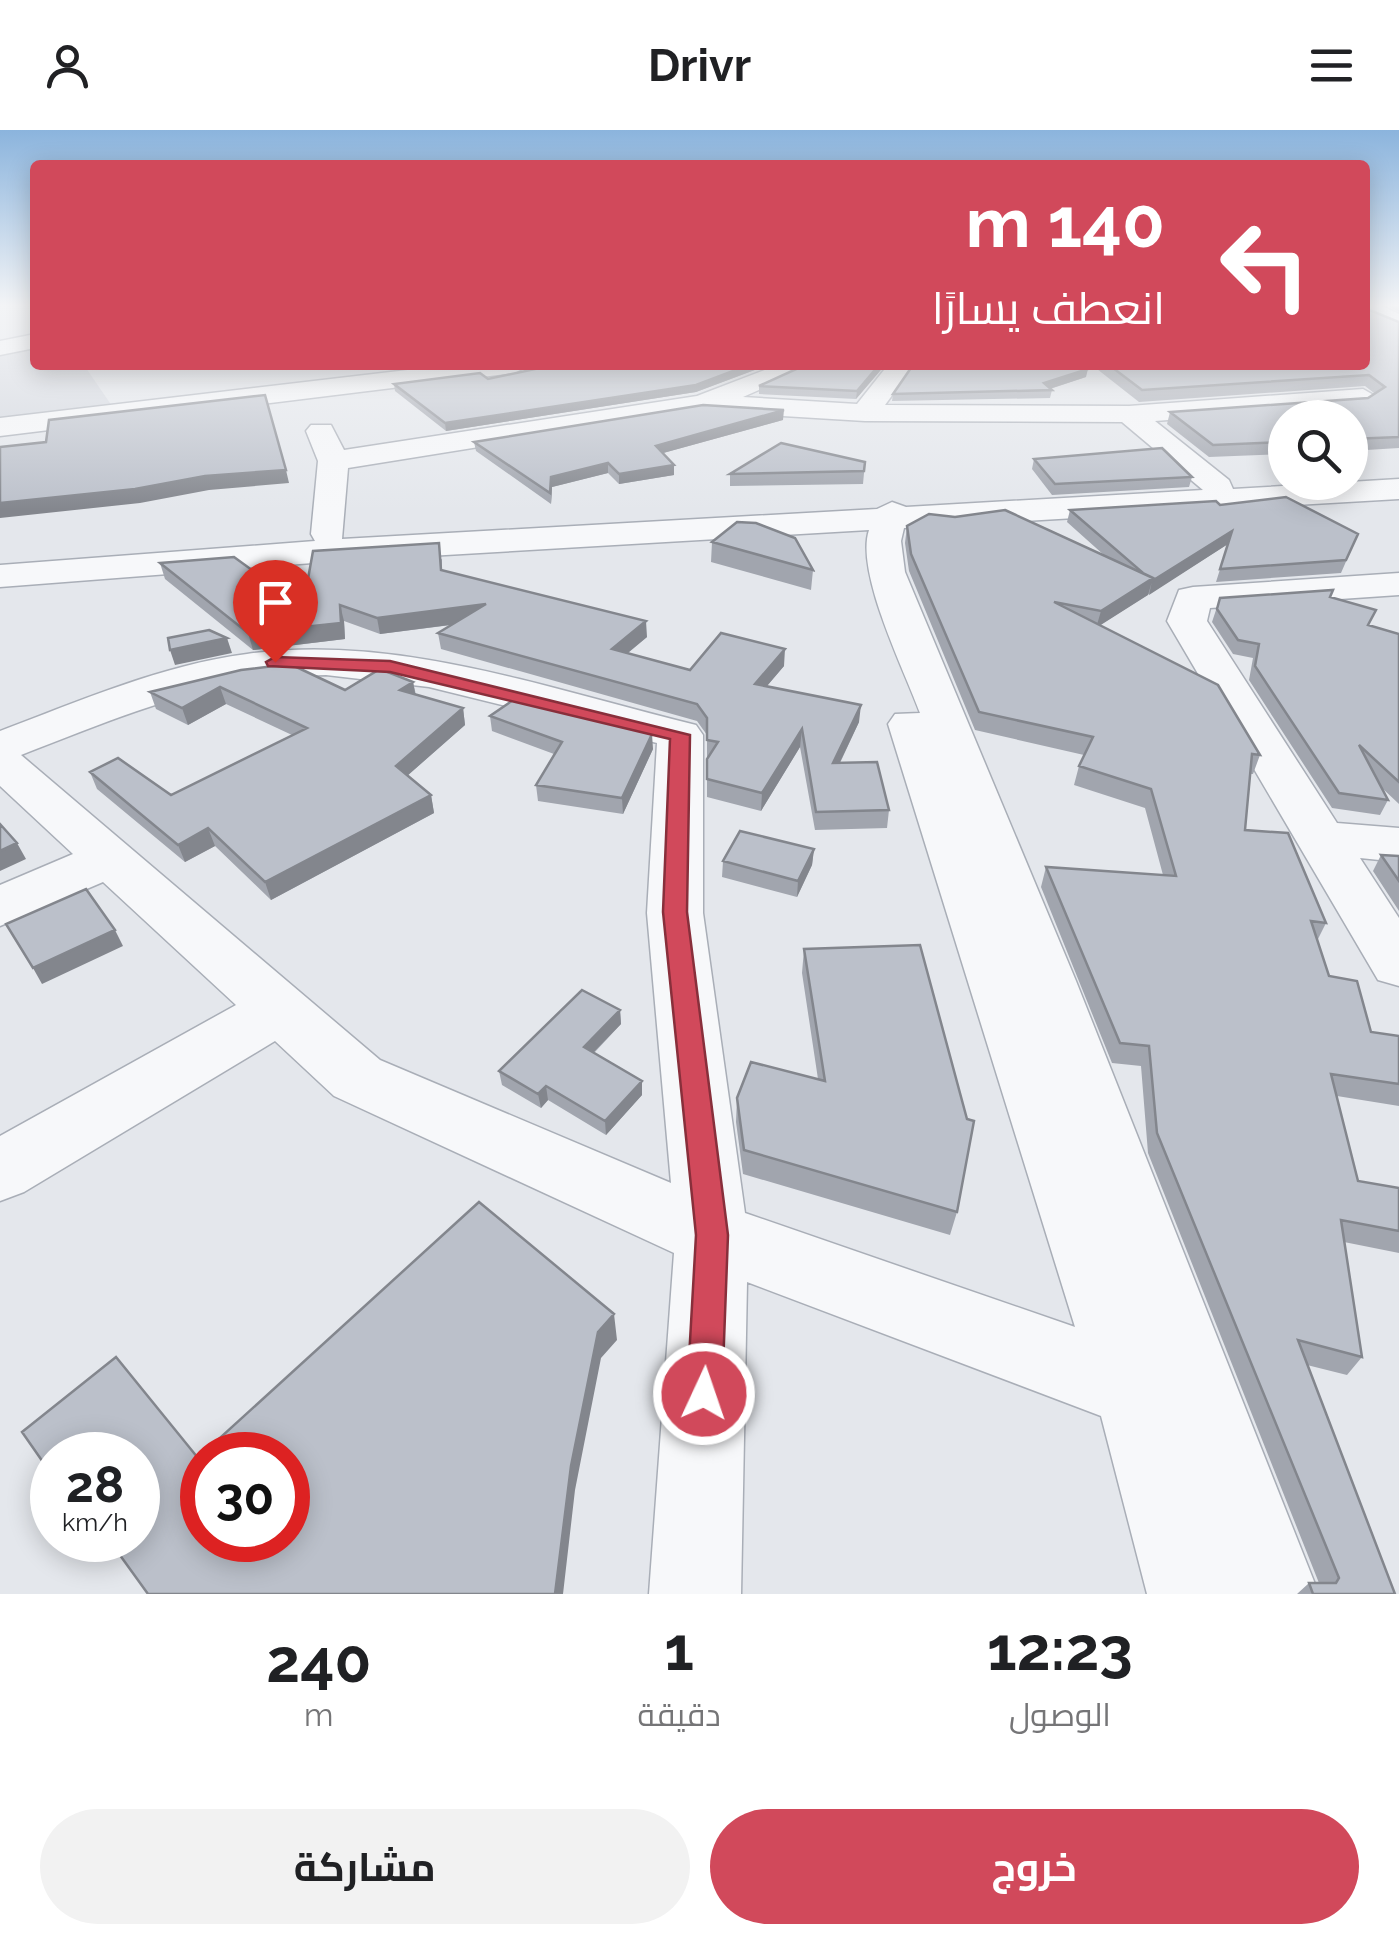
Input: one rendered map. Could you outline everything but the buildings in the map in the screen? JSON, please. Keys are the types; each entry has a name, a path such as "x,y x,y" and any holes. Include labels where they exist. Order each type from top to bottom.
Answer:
{"street":[{"path":"0,426 443,374"},
{"path":"703,404 778,374"},
{"path":"865,414 894,374"},
{"path":"1320,374 1390,408"},
{"path":"305,392 334,461 328,534"},
{"path":"334,461 703,404 865,414 1129,414 1363,397"},
{"path":"1129,414 1218,487"},
{"path":"1368,478 1399,476"},
{"path":"0,558 328,534 860,518 1268,483"},
{"path":"0,576 326,550 1399,488"},
{"path":"860,518 850,541 1134,1388 1192,1594"},
{"path":"860,518 883,552 1048,982 1273,1594"},
{"path":"1399,584 1193,598 1187,621 1399,965"},
{"path":"0,748 163,687 275,662 390,667 680,735 675,912 712,1235 695,1594"},
{"path":"0,761 357,1078 712,1235 1134,1388"},
{"path":"1321,838 1399,845"},
{"path":"0,907 107,860"},
{"path":"0,1171 277,1010"}],"shaded area":[{"path":"0,374 90,374 112,406 0,421"}],"route":[{"path":"275,662 390,667 680,735 675,912 712,1235 704,1394"}]}
